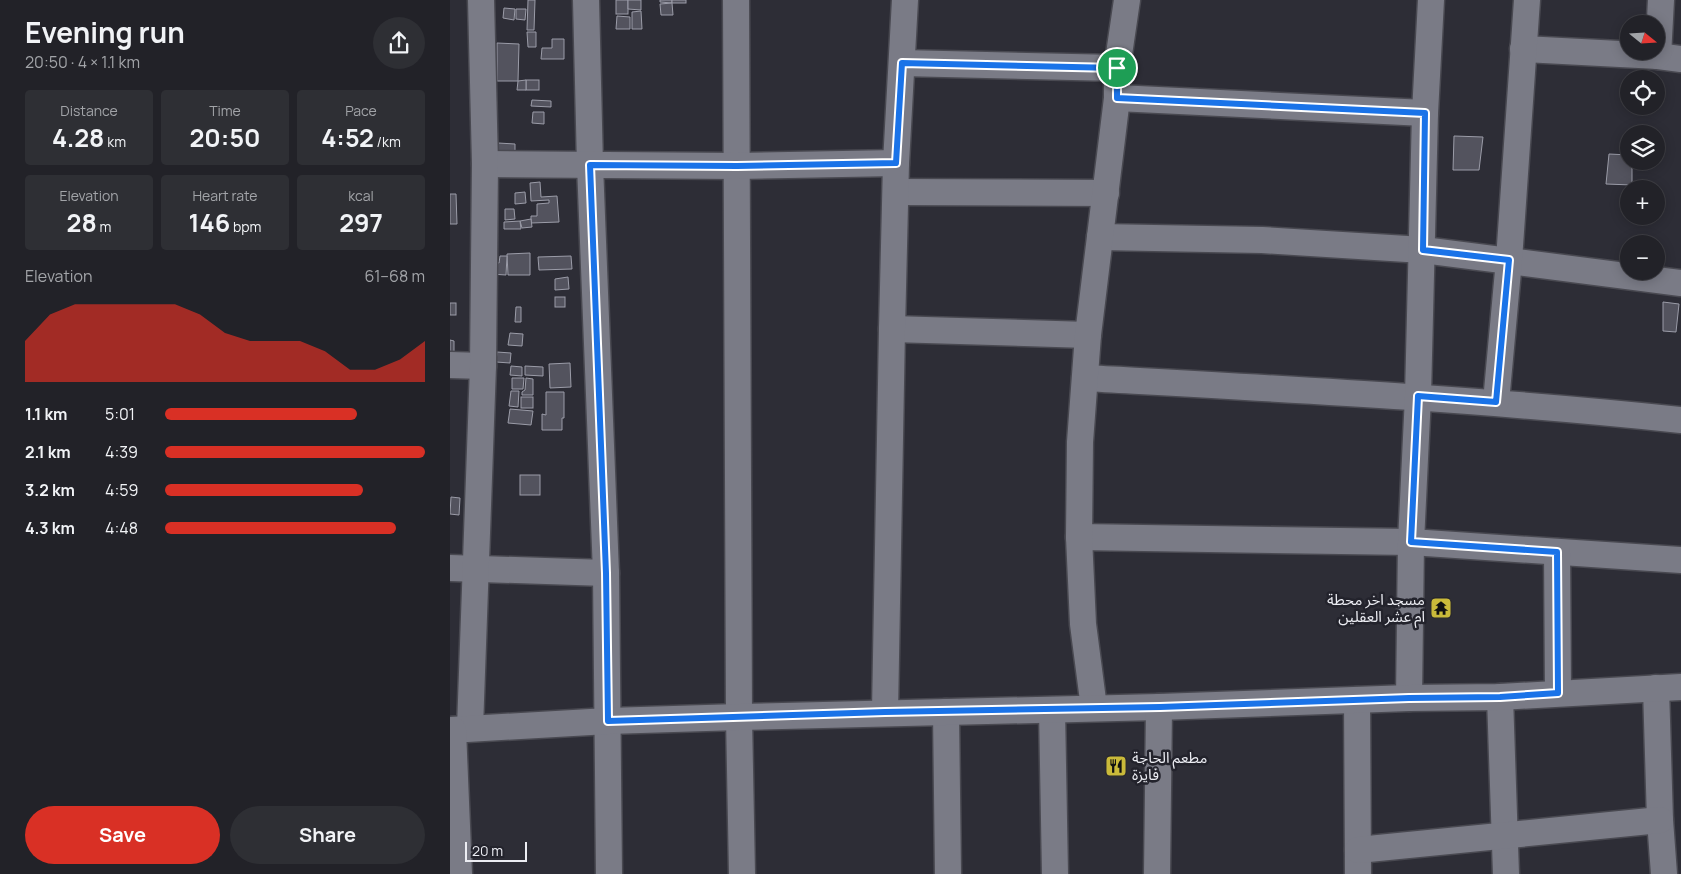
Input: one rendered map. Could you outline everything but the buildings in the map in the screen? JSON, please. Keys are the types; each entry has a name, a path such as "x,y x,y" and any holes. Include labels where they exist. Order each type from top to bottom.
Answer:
{"street":[{"path":"459,874 458,729 476,569 483,366 485,164 481,0"},
{"path":"586,0 590,165 606,573 609,874"},
{"path":"736,0 739,717 742,874"},
{"path":"885,712 896,163 905,0"},
{"path":"1094,708 1083,624 1080,537 1080,442 1088,335 1117,98 1117,68 1127,0"},
{"path":"1409,698 1411,542 1423,250 1425,113 1431,0"},
{"path":"1496,402 1509,260 1527,0"},
{"path":"1523,49 1670,58 1661,0"},
{"path":"902,63 1117,68"},
{"path":"1117,98 1425,113"},
{"path":"485,164 737,166 896,163"},
{"path":"896,192 1106,193"},
{"path":"1100,237 1262,240 1423,250 1681,283"},
{"path":"892,329 1088,335"},
{"path":"450,366 483,366"},
{"path":"1085,378 1418,396 1681,420"},
{"path":"1080,537 1411,542 1681,560"},
{"path":"1557,552 1558,693"},
{"path":"450,568 606,573"},
{"path":"458,729 608,721 885,712 1052,710 1409,698 1500,697 1681,687"},
{"path":"1656,688 1660,820 1664,874"},
{"path":"1500,697 1506,874"},
{"path":"1357,700 1358,862 1505,835 1660,820"},
{"path":"1158,874 1160,707"},
{"path":"1052,710 1055,874"},
{"path":"946,712 948,874"}],"place":[{"name":"مسجد اخر محطة ام عشر العقلين","path":"1441,608"},
{"name":"مطعم الحاجة فايزة","path":"1116,766"}],"route":[{"path":"902,63 1117,68 1117,98 1425,113 1423,250 1509,260 1496,402 1418,396 1411,542 1557,552 1558,693 1500,697 1409,698 1052,710 885,712 608,721 606,573 590,165 737,166 896,163 902,63"}]}
